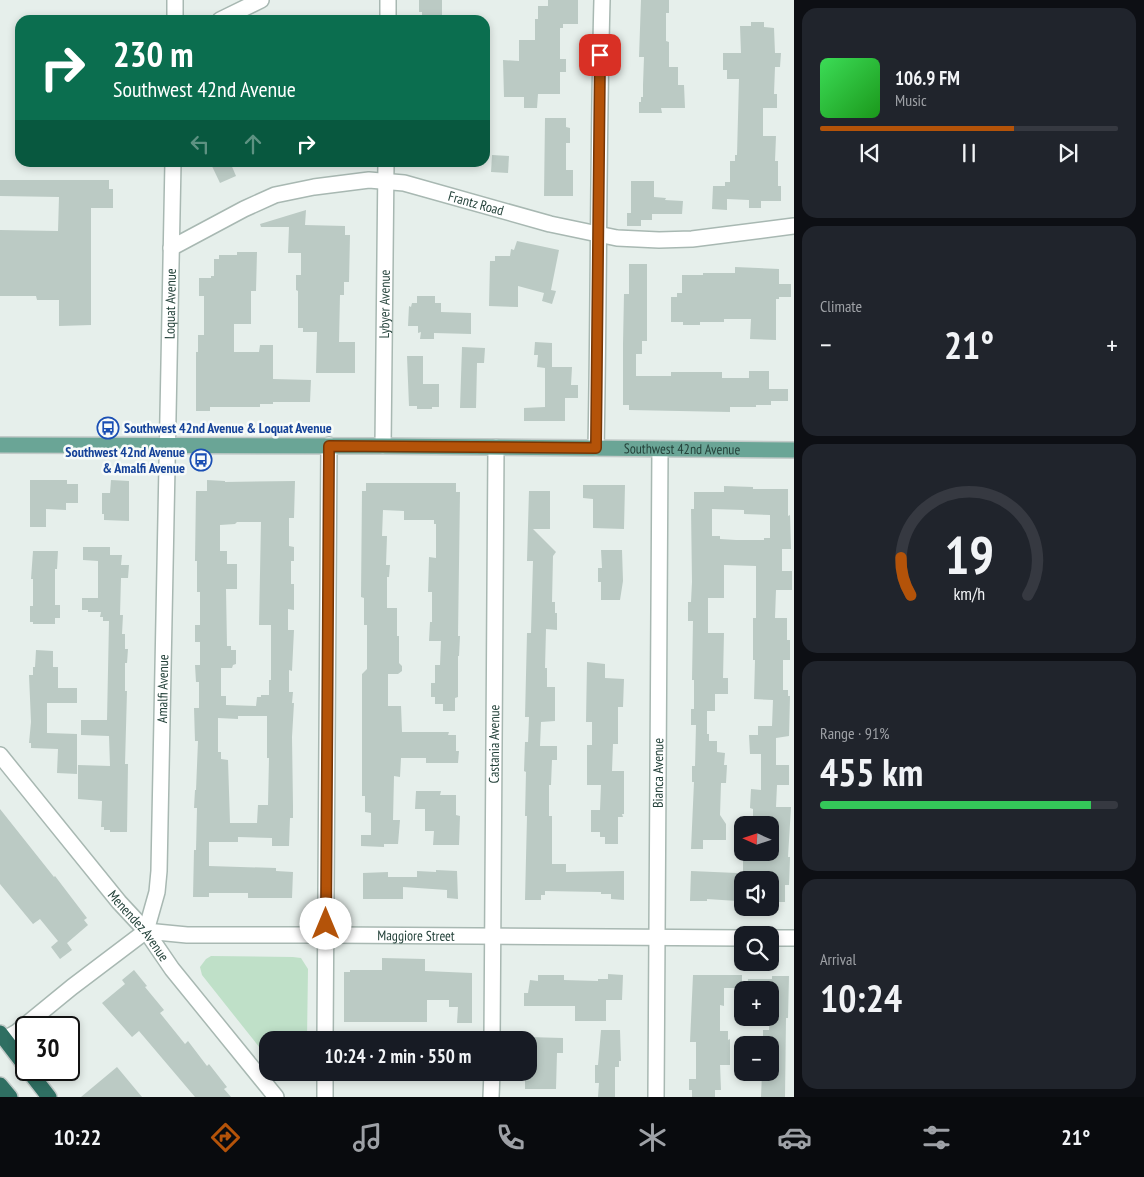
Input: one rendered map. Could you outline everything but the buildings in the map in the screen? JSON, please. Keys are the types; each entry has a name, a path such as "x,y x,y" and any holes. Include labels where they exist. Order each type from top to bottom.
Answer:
{"highway":[{"path":"2,1038 15,1054"},
{"path":"36,1081 49,1097"},
{"path":"0,1084 10,1097"}],"main road":[{"name":"Southwest 42nd Avenue","path":"0,444 794,450"}],"street":[{"path":"175,0 175,15"},
{"path":"230,15 261,0"},
{"path":"388,0 388,15"},
{"path":"596,448 602,0"},
{"name":"Loquat Avenue","path":"168,445 173,167"},
{"name":"Lybyer Avenue","path":"383,446 386,167"},
{"name":"Frantz Road","path":"171,248 244,209 275,195 314,187 369,180 386,180 412,184 550,224 598,234 641,240 692,240 794,226"},
{"name":"Amalfi Avenue","path":"146,931 157,892 159,871 168,445"},
{"path":"325,1031 329,446"},
{"name":"Castania Avenue","path":"492,1031 496,447"},
{"name":"Bianca Avenue","path":"656,1097 660,449"},
{"name":"Menendez Avenue","path":"0,755 119,902 146,931 172,970 276,1097"},
{"path":"2,1038 17,1032 146,931"},
{"name":"Maggiore Street","path":"146,931 187,935 734,938"},
{"path":"779,938 794,938"},
{"path":"325,1081 325,1097"},
{"path":"491,1097 492,1081"}],"green space":[{"path":"211,956 301,958 308,969 307,1031 259,1031 259,1047 202,975 200,967"}],"place":[{"name":"Southwest 42nd Avenue & Loquat Avenue","path":"108,428"},
{"name":"Southwest 42nd Avenue & Amalfi Avenue","path":"201,460"}],"route":[{"path":"326,924 329,446 596,448 600,55"}]}
